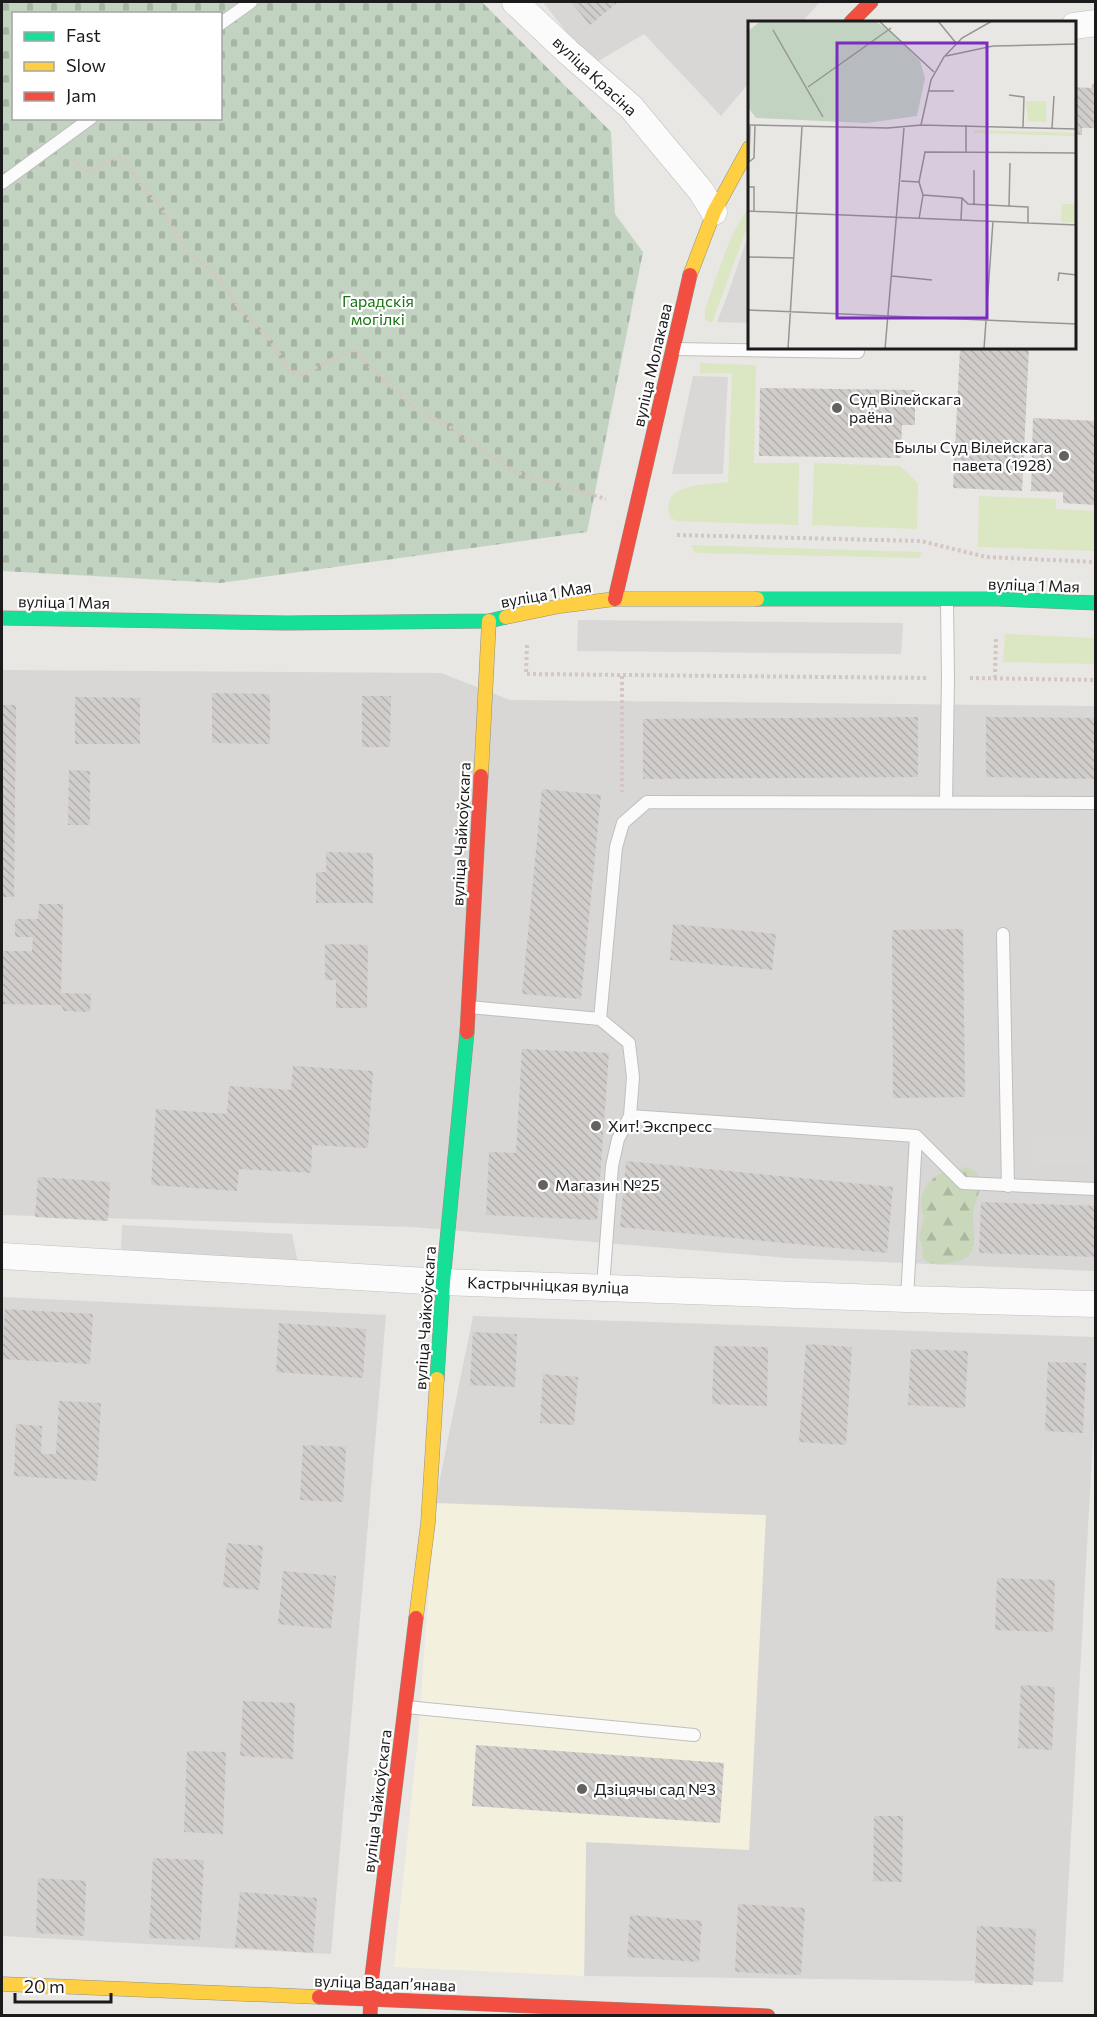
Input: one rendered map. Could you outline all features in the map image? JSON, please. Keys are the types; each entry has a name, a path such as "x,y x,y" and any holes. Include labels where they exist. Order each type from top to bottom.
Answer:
{"street":[{"name":"вуліца Красіна","path":"515,2 631,107 701,191 714,212"},
{"path":"852,21 871,2"},
{"path":"1076,26 1095,23"},
{"name":"вуліца Молакава","path":"615,599 692,268 714,212 748,150"},
{"name":"вуліца 1 Мая","path":"2,618 298,623 489,621 560,606 615,599 998,599 1095,603"},
{"name":"вуліца Чайкоўскага","path":"370,2016 428,1523 443,1282 466,1050 489,621"},
{"name":"Кастрычніцкая вуліца","path":"2,1256 443,1282 1095,1304"},
{"name":"вуліца Вадапʼянава","path":"2,1984 768,2016"}],"lane":[{"path":"222,23 251,2"},
{"path":"2,183 88,120"},
{"path":"674,349 858,352"},
{"path":"946,802 947,600"},
{"path":"600,1018 616,847 623,823 646,802 1095,803"},
{"path":"1004,934 1008,1186"},
{"path":"468,1007 600,1018 629,1043 633,1077 630,1116 618,1139 612,1166 603,1286"},
{"path":"630,1116 916,1136 963,1183 1095,1189"},
{"path":"907,1299 916,1136"},
{"path":"405,1707 694,1735"}],"path":[{"path":"56,143 86,172 121,156 151,199 158,202 187,252 221,280 240,310 268,337 291,372 303,374 351,350 358,351 368,365 419,412 446,424 512,471 612,501"},
{"path":"677,535 921,541 986,557 1095,562"},
{"path":"995,678 996,637"},
{"path":"526,674 1095,680"},
{"path":"621,676 623,823"}],"shaded area":[{"path":"543,2 820,2 803,21 748,21 748,84 721,116 644,34 592,65"},
{"path":"748,236 748,323 717,322"},
{"path":"693,376 728,377 723,474 672,474"},
{"path":"578,620 903,623 901,654 577,651"},
{"path":"2,670 441,673 510,700 1095,706 1095,1271 788,1258 412,1227 2,1215"},
{"path":"1034,1136 1095,1137 1095,1165 1033,1163"},
{"path":"122,1225 292,1234 298,1263 121,1254"},
{"path":"2,1297 386,1315 331,1954 2,1936"},
{"path":"473,1316 1095,1337 1095,1401 1063,1982 584,1976 586,1842 749,1849 435,1503"},
{"name":"Дзіцячы сад №3","path":"435,1503 766,1515 749,1850 586,1842 584,1976 394,1967 418,1737"}],"green space":[{"name":"Гарадскія могілкі","path":"2,2 482,2 611,132 615,214 643,252 587,532 220,583 2,571"},
{"path":"748,208 748,225 712,323 705,320 705,310 728,245"},
{"path":"700,363 756,365 754,463 799,463 798,525 676,521 671,518 668,506 671,498 677,492 698,485 728,482 732,373 700,373"},
{"path":"814,463 900,466 918,483 917,529 812,525"},
{"path":"979,496 1056,499 1056,509 1095,511 1095,551 978,547"},
{"path":"691,545 922,552 919,558 695,553"},
{"path":"1005,634 1095,638 1095,664 1003,662"},
{"path":"964,1167 975,1171 980,1181 973,1214 974,1244 972,1250 967,1257 961,1260 943,1264 931,1263 922,1257 923,1249 919,1237 924,1217 921,1208 923,1192 927,1185 940,1174"}],"building":[{"path":"571,2 615,2 617,3 590,25"},
{"path":"1093,84 1096,84 1095,128 1082,128 1082,135 1076,134 1076,87 1091,88"},
{"path":"960,350 1029,350 1022,491 953,488"},
{"name":"Суд Вілейскага раёна","path":"760,388 915,390 915,425 902,425 901,458 759,456"},
{"name":"Былы Суд Вілейскага павета (1928)","path":"1033,418 1096,421 1096,505 1063,503 1063,492 1031,491"},
{"path":"212,693 270,694 270,744 212,743"},
{"path":"362,696 391,696 390,747 362,747"},
{"path":"75,697 140,698 140,744 75,744"},
{"path":"2,705 16,705 14,897 2,897"},
{"path":"918,717 918,777 643,779 643,719"},
{"path":"986,717 1096,718 1096,779 986,777"},
{"path":"69,770 90,771 90,825 68,825"},
{"path":"542,789 601,795 581,999 522,994"},
{"path":"326,852 373,853 373,903 316,903 316,872 326,872"},
{"path":"39,904 63,904 61,993 91,994 90,1012 64,1011 61,1005 2,1004 2,951 32,951 33,937 15,937 15,919 38,919"},
{"path":"673,924 776,934 772,970 670,960"},
{"path":"963,929 965,1097 893,1098 892,930"},
{"path":"325,944 368,945 367,1008 336,1008 336,980 325,980"},
{"path":"522,1049 609,1053 597,1220 486,1215 489,1152 516,1153"},
{"path":"293,1066 373,1071 368,1148 312,1145 311,1173 239,1169 237,1191 151,1185 156,1109 227,1114 229,1086 291,1090"},
{"path":"626,1161 893,1187 887,1253 620,1227"},
{"path":"38,1177 110,1182 108,1221 35,1217"},
{"path":"981,1202 1096,1206 1096,1257 979,1253"},
{"path":"5,1309 93,1314 90,1364 2,1359"},
{"path":"279,1323 366,1329 363,1378 276,1372"},
{"path":"473,1332 517,1334 515,1387 470,1385"},
{"path":"806,1344 852,1347 846,1445 799,1442"},
{"path":"714,1346 768,1347 767,1406 712,1404"},
{"path":"911,1349 968,1351 965,1408 908,1405"},
{"path":"1048,1362 1086,1363 1083,1433 1045,1431"},
{"path":"543,1374 578,1377 574,1425 540,1423"},
{"path":"59,1401 101,1403 97,1481 14,1476 16,1424 42,1426 41,1454 56,1454"},
{"path":"303,1445 346,1447 343,1502 300,1500"},
{"path":"227,1543 263,1546 259,1590 223,1587"},
{"path":"283,1571 336,1576 331,1629 278,1624"},
{"path":"997,1578 1055,1580 1053,1632 995,1630"},
{"path":"1021,1685 1055,1687 1052,1750 1018,1748"},
{"path":"243,1701 295,1703 293,1759 240,1756"},
{"name":"Дзіцячы сад №3","path":"476,1745 724,1763 720,1823 472,1806"},
{"path":"187,1751 226,1752 223,1834 184,1832"},
{"path":"874,1816 903,1816 902,1882 873,1881"},
{"path":"153,1858 204,1860 200,1940 149,1938"},
{"path":"38,1878 86,1881 84,1936 36,1933"},
{"path":"240,1892 317,1898 313,1953 235,1947"},
{"path":"738,1904 805,1908 801,1975 735,1972"},
{"path":"630,1915 702,1921 699,1962 627,1957"},
{"path":"977,1926 1036,1929 1033,1985 975,1983"}],"traffic: fast":[{"path":"757,599 998,599 1096,603"},
{"path":"2,618 287,623 489,621 506,617"},
{"path":"437,1379 443,1282 467,1032"}],"traffic: slow":[{"path":"690,275 714,212 748,150"},
{"path":"506,617 560,606 615,599 757,599"},
{"path":"481,776 489,621"},
{"path":"416,1618 428,1523 437,1379"},
{"path":"2,1984 319,1997"}],"traffic: jam":[{"path":"852,21 871,2"},
{"path":"615,599 690,275"},
{"path":"467,1032 481,776"},
{"path":"370,2016 372,1976 416,1618"},
{"path":"319,1997 768,2016"}],"place":[{"name":"Суд Вілейскага раёна","path":"837,408"},
{"name":"Былы Суд Вілейскага павета (1928)","path":"1064,456"},
{"name":"Хит! Экспресс","path":"596,1126"},
{"name":"Магазин №25","path":"543,1185"},
{"name":"Дзіцячы сад №3","path":"582,1789"}]}
